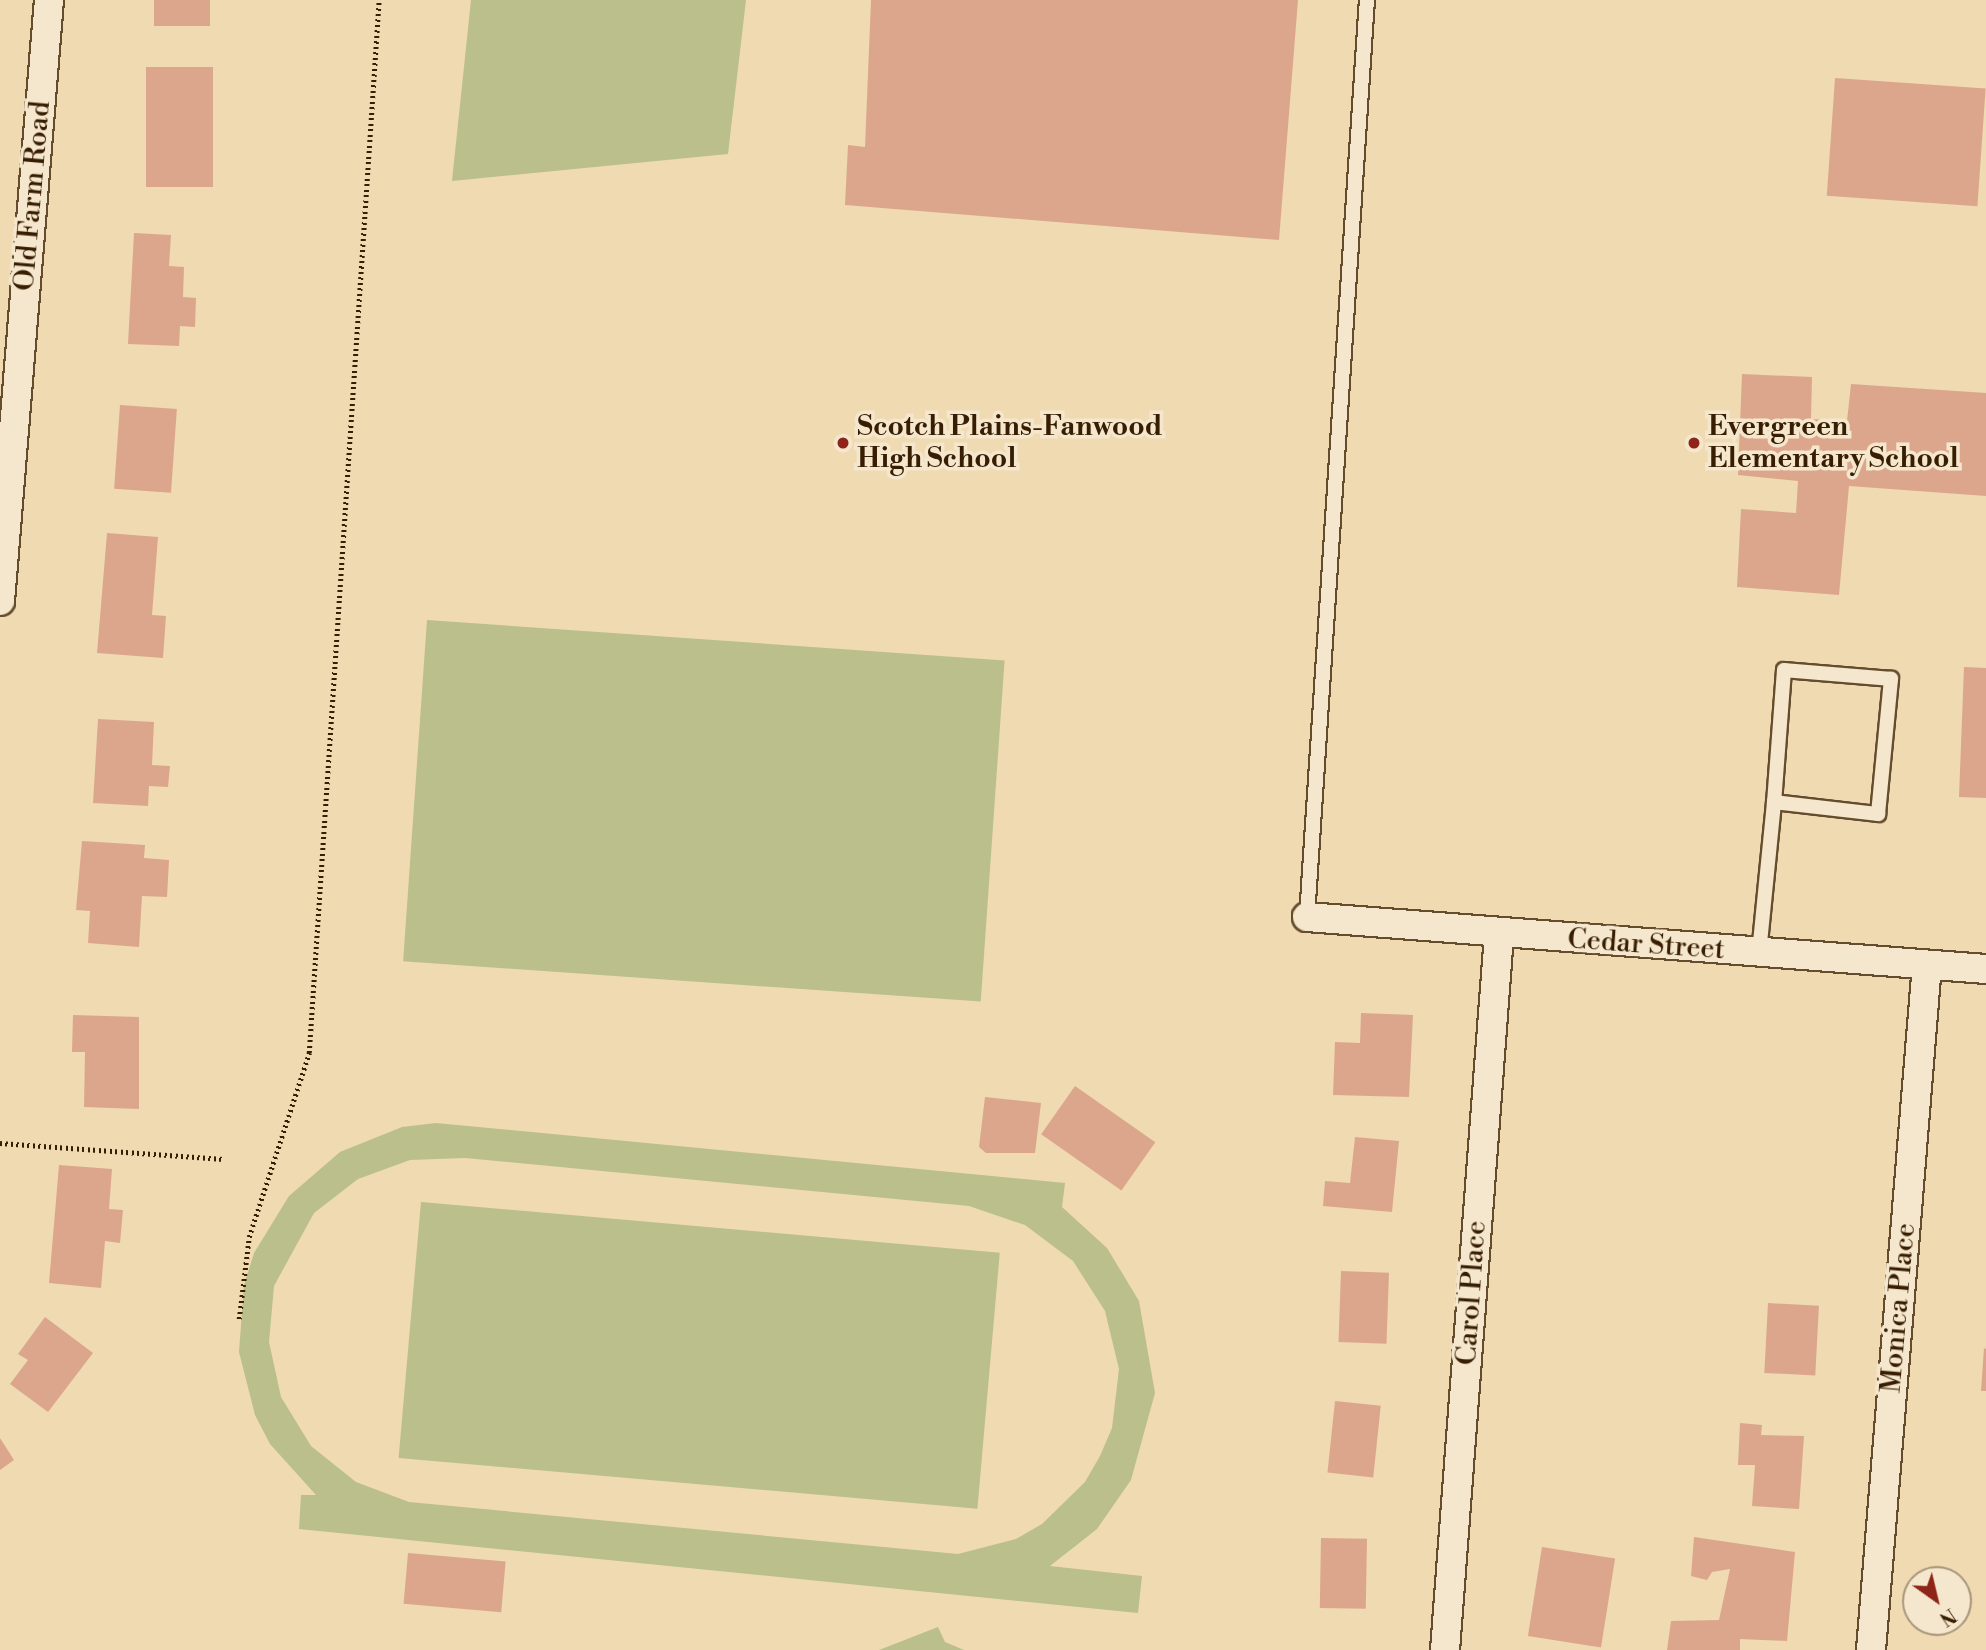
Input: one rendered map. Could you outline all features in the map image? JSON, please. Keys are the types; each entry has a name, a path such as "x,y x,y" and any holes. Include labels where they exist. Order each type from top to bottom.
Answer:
{"street":[{"name":"Old Farm Road","path":"0,601 49,0"},
{"name":"Cedar Street","path":"1307,918 1499,935 1986,969"},
{"name":"Carol Place","path":"1445,1650 1499,935"},
{"name":"Monica Place","path":"1871,1650 1927,965"}],"lane":[{"path":"1307,918 1367,0"},
{"path":"1759,953 1784,670 1891,679 1878,814 1774,802"}],"path":[{"path":"239,1319 249,1237 309,1053 379,0"},
{"path":"0,1143 223,1159"}],"green space":[{"path":"471,0 746,0 728,154 452,181"},
{"path":"427,620 1005,660 981,1002 403,961"},
{"path":"436,1123 1065,1183 1062,1207 1107,1248 1139,1301 1155,1393 1131,1480 1097,1529 1050,1566 1142,1576 1138,1613 299,1529 301,1495 316,1495 270,1444 255,1415 239,1352 244,1285 254,1253 289,1196 340,1152 402,1127","holes":["465,1158 969,1206 1025,1225 1073,1261 1105,1311 1119,1369 1112,1428 1085,1482 1042,1524 1016,1539 958,1554 409,1502 356,1482 311,1446 281,1397 269,1342 274,1286 314,1213 358,1179 410,1160"]},
{"path":"421,1202 1000,1253 977,1509 399,1458"},
{"path":"938,1627 945,1642 964,1650 879,1650"}],"building":[{"path":"154,0 210,0 210,26 154,26"},
{"path":"871,0 1298,0 1279,240 845,205 848,145 865,147"},
{"path":"146,67 213,67 213,187 146,187"},
{"path":"1835,78 1986,89 1977,206 1827,196"},
{"path":"134,233 171,235 169,266 184,267 183,297 196,298 195,327 180,326 179,346 128,344"},
{"path":"1742,374 1812,377 1811,419 1847,421 1851,384 1986,393 1986,496 1849,486 1839,595 1737,587 1741,509 1796,513 1798,481 1738,475"},
{"path":"120,405 177,409 171,493 114,489"},
{"path":"107,533 158,537 152,615 166,616 163,658 97,653"},
{"path":"1964,667 1986,668 1986,798 1959,797"},
{"path":"98,719 154,722 152,765 170,766 168,787 149,786 148,806 93,803"},
{"path":"82,841 145,845 144,858 169,860 167,897 142,896 139,947 88,943 90,911 76,910"},
{"path":"1361,1013 1413,1015 1409,1097 1333,1095 1335,1042 1360,1043"},
{"path":"73,1015 139,1017 139,1109 84,1107 85,1052 72,1052"},
{"path":"1075,1086 1155,1142 1121,1191 1041,1134"},
{"path":"985,1097 1041,1103 1035,1153 986,1153 979,1147"},
{"path":"1355,1137 1399,1141 1392,1212 1323,1206 1325,1181 1350,1183"},
{"path":"59,1165 112,1169 109,1209 123,1210 120,1243 105,1241 101,1288 49,1283"},
{"path":"1341,1271 1389,1273 1386,1344 1339,1342"},
{"path":"1768,1303 1819,1306 1815,1376 1764,1373"},
{"path":"45,1317 93,1353 48,1412 10,1384 28,1360 18,1354"},
{"path":"1984,1348 1986,1391 1981,1391"},
{"path":"1335,1401 1381,1406 1373,1477 1327,1473"},
{"path":"1740,1423 1762,1425 1761,1435 1804,1436 1799,1509 1752,1506 1755,1465 1738,1465"},
{"path":"0,1438 14,1460 0,1470"},
{"path":"1694,1537 1795,1552 1787,1641 1740,1639 1740,1650 1667,1650 1671,1621 1719,1620 1730,1569 1712,1572 1707,1580 1691,1576"},
{"path":"1321,1538 1367,1539 1366,1609 1320,1608"},
{"path":"1542,1547 1615,1559 1601,1647 1528,1636"},
{"path":"408,1553 506,1562 501,1612 404,1604"}],"place":[{"name":"Scotch Plains-Fanwood High School","path":"843,443"},
{"name":"Evergreen Elementary School","path":"1694,443"}]}
